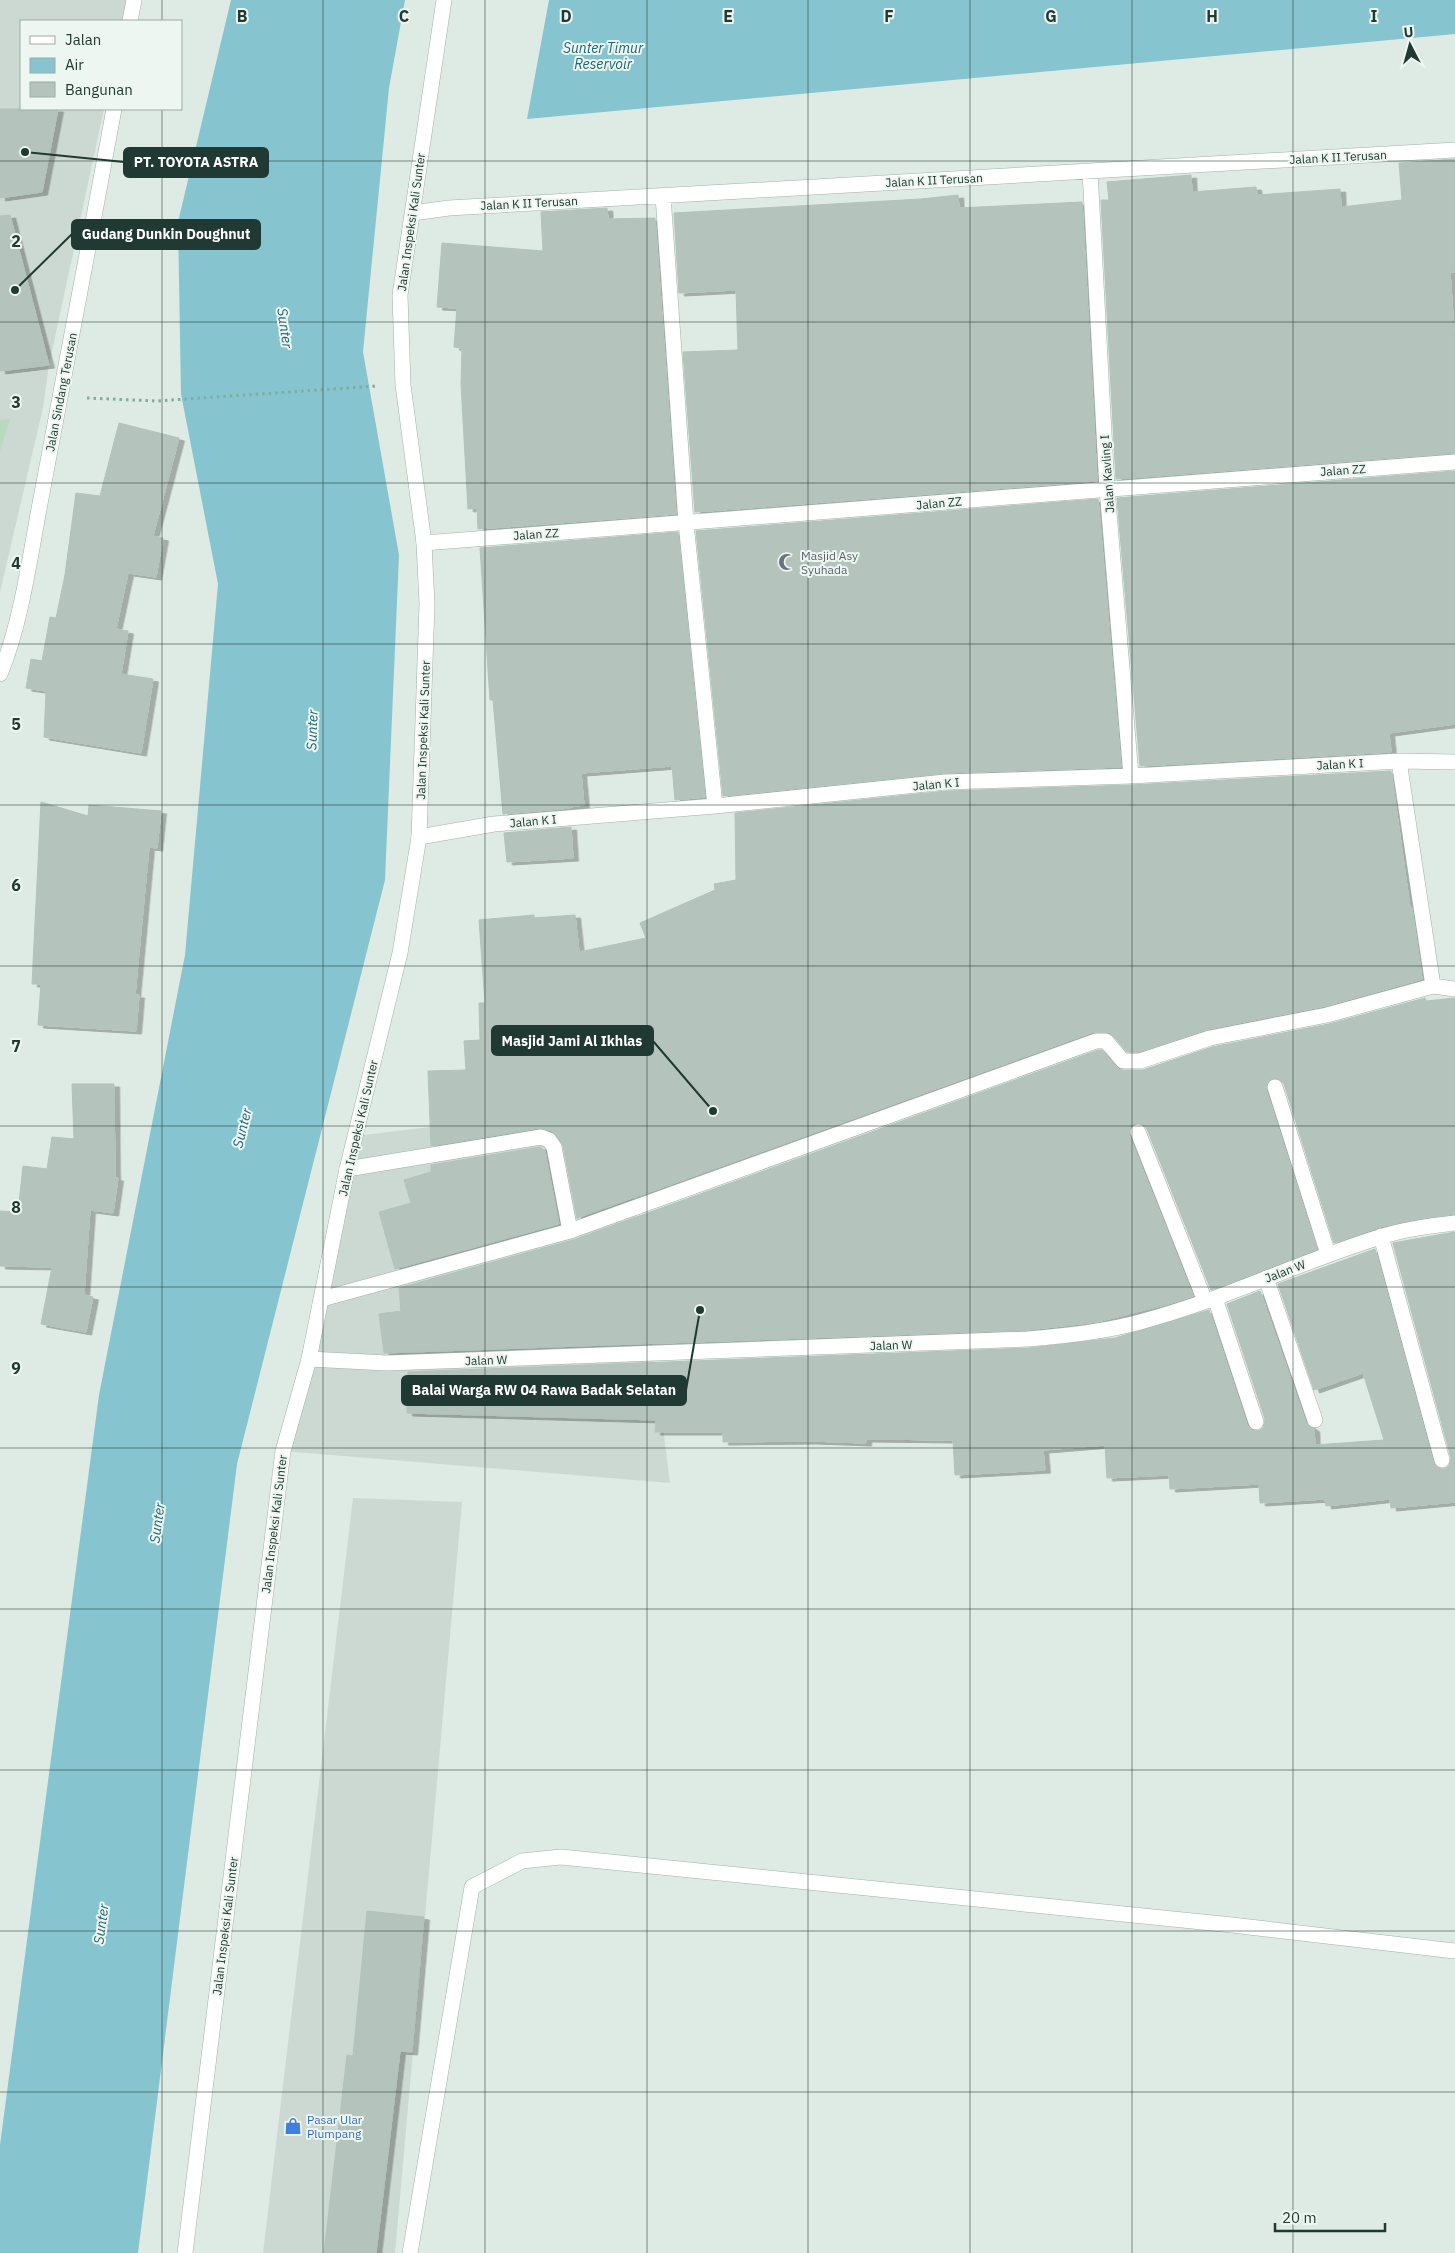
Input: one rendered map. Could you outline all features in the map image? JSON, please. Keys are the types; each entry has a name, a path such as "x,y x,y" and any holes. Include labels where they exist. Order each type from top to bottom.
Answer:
{"street":[{"path":"130,20 134,0"},
{"name":"Jalan Inspeksi Kali Sunter","path":"184,2253 283,1451 309,1359 347,1169 400,953 419,837 427,604 424,543 403,385 400,295 444,0"},
{"name":"Jalan Sindang Terusan","path":"0,674 8,656 21,600 114,110"},
{"name":"Jalan K II Terusan","path":"413,213 449,208 1455,150"},
{"name":"Jalan Kavling I","path":"1090,171 1107,489 1131,776"},
{"path":"663,196 686,523 715,806"},
{"name":"Jalan ZZ","path":"424,543 1455,462"},
{"path":"1399,761 1434,986"},
{"name":"Jalan K I","path":"419,837 494,824 715,806 946,782 1131,776 1399,761 1455,762"},
{"path":"322,1299 570,1231 1096,1041 1106,1041 1123,1061 1140,1061 1210,1038 1327,1015 1434,986 1455,989"},
{"path":"1275,1088 1328,1254"},
{"path":"1138,1132 1210,1300 1256,1422"},
{"path":"347,1169 541,1137 549,1140 554,1147 570,1231"},
{"name":"Jalan W","path":"309,1359 386,1364 1028,1340 1081,1334 1140,1322 1210,1300 1328,1254 1382,1236 1406,1230 1455,1223"},
{"path":"1382,1236 1442,1460"},
{"path":"1266,1278 1314,1420"},
{"path":"410,2253 472,1887 522,1861 571,1858 1232,1925 1455,1951"}],"path":[{"path":"61,396 139,402 373,387"}],"shaded area":[{"path":"0,0 127,0 122,20 20,20 20,110 104,110 49,365 43,408 0,592"},
{"path":"622,1104 670,1483 283,1451 355,1136"},
{"name":"Pasar Ular Plumpang","path":"353,1498 462,1502 395,2253 263,2253"}],"green space":[{"path":"10,419 0,452 0,420"}],"water":[{"name":"Sunter","path":"231,0 405,0 389,88 363,352 399,555 385,880 237,1464 138,2253 0,2253 0,2145 99,1395 185,955 218,584 181,394 178,222"},
{"name":"Sunter Timur Reservoir","path":"549,0 1455,0 1455,34 527,119"}],"building":[{"path":"0,109 58,110 42,192 0,198"},
{"path":"1455,159 1455,272 1450,272 1455,344 1455,453 1116,479 1101,200 1109,200 1107,182 1191,175 1192,192 1256,187 1257,195 1340,189 1341,207 1402,200 1399,163"},
{"path":"958,195 959,208 1082,202 1097,481 695,512 683,352 738,350 736,290 679,293 674,213 921,199"},
{"path":"607,208 608,219 655,218 676,514 478,529 477,508 468,509 461,384 462,348 454,347 457,308 437,307 442,243 543,251 541,212"},
{"path":"10,215 49,365 0,371 0,216"},
{"path":"119,423 179,438 153,536 163,538 156,577 128,573 116,629 128,631 121,674 153,679 141,753 44,737 46,691 26,688 31,659 42,661 50,617 56,618 65,575 76,493 100,496"},
{"path":"1455,471 1455,724 1389,733 1391,752 1140,766 1117,498"},
{"path":"1098,499 1121,767 945,773 723,796 696,531"},
{"path":"678,532 705,797 675,800 672,766 581,773 584,805 503,814 493,700 490,700 480,548"},
{"path":"1391,771 1422,979 1325,1006 1208,1029 1138,1052 1127,1052 1110,1032 1093,1032 577,1218 563,1145 552,1131 539,1128 431,1146 428,1071 466,1070 464,1041 480,1040 479,1003 485,1003 479,920 534,915 534,918 575,915 579,952 646,938 640,923 715,890 714,884 736,880 735,813 946,791 1131,785"},
{"path":"41,802 88,816 89,805 161,811 157,848 149,847 135,995 139,995 136,1031 38,1025 41,984 32,984"},
{"path":"571,827 573,858 507,862 504,833"},
{"path":"1425,998 1426,1001 1455,998 1455,1214 1416,1219 1379,1227 1334,1243 1284,1084 1281,1080 1273,1078 1268,1081 1266,1090 1317,1249 1211,1290 1147,1129 1143,1124 1135,1123 1130,1127 1129,1135 1193,1296 1168,1304 1097,1322 1027,1330 384,1353 379,1314 401,1311 399,1288 573,1240 1098,1050 1102,1050 1119,1070 1143,1070 1212,1047 1329,1024"},
{"path":"72,1084 114,1084 115,1178 118,1178 113,1213 90,1210 84,1295 93,1297 86,1332 41,1324 52,1267 0,1266 0,1211 18,1212 23,1166 47,1169 52,1137 74,1139"},
{"path":"540,1147 545,1151 559,1224 395,1269 379,1212 411,1203 404,1180 431,1172 431,1165"},
{"path":"1455,1232 1455,1502 1391,1508 1390,1499 1326,1506 1325,1499 1260,1503 1259,1484 1170,1489 1169,1475 1107,1478 1105,1445 1043,1450 1045,1470 955,1475 953,1440 866,1439 866,1443 811,1441 723,1442 723,1432 655,1432 656,1420 407,1413 408,1372 1029,1348 1115,1338 1209,1310 1247,1425 1250,1429 1258,1431 1263,1428 1265,1419 1227,1304 1260,1291 1306,1423 1314,1429 1315,1445 1384,1440 1363,1373 1314,1390 1278,1284 1375,1249 1433,1462 1436,1467 1444,1469 1449,1466 1451,1458 1393,1243"},
{"path":"367,1911 424,1917 412,2052 400,2051 376,2253 324,2253 347,2055 353,2056"}],"place":[{"name":"PT. TOYOTA ASTRA","path":"25,152"},
{"name":"Gudang Dunkin Doughnut","path":"15,290"},
{"name":"Masjid Asy Syuhada","path":"787,562"},
{"name":"Masjid Jami Al Ikhlas","path":"713,1111"},
{"name":"Balai Warga RW 04 Rawa Badak Selatan","path":"700,1310"},
{"name":"Pasar Ular Plumpang","path":"293,2126"}]}
